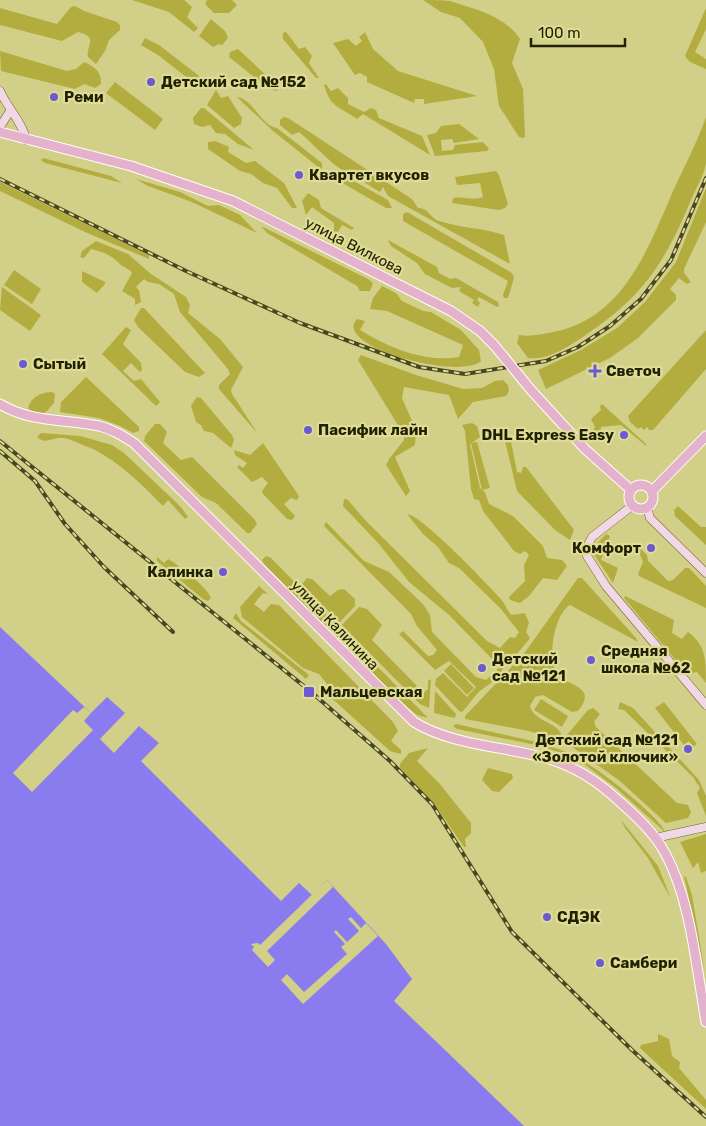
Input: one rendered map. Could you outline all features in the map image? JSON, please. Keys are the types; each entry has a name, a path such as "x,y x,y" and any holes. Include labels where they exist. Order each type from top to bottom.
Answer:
{"main road":[{"path":"0,91 10,111 23,130 26,140"},
{"path":"0,127 10,111"},
{"name":"улица Вилкова","path":"0,132 137,168 233,201 451,311 480,331 591,455 631,490"},
{"name":"улица Калинина","path":"0,404 28,416 52,421 99,426 121,434 137,446 408,717 440,734 549,759 574,768 608,790 655,838 667,858 679,889 706,1022"},
{"path":"652,491 706,436"},
{"path":"640,485 646,486 652,491 653,500 647,507 638,508 633,505 630,499 631,490 640,485"},
{"path":"633,505 592,537 587,546 587,556 606,586 706,704"},
{"path":"647,507 650,518 706,572"},
{"path":"655,838 706,827"}],"shaded area":[{"path":"132,0 184,0 192,7 187,17 198,28 194,32 169,12"},
{"path":"207,0 232,0 237,5 229,13 214,13 205,4"},
{"path":"423,0 450,1 489,14 506,24 520,39 512,63 523,89 525,137 519,137 499,106 494,69 483,42 460,18 441,12"},
{"path":"75,6 117,22 120,25 120,30 109,40 105,51 96,64 88,57 90,39 84,34 78,32 62,41 0,25 0,8 57,24 71,7"},
{"path":"706,8 706,29 695,52 706,59 706,69 690,62 685,56"},
{"path":"211,19 225,31 228,38 222,45 219,44 213,47 199,36"},
{"path":"286,32 299,49 305,47 312,56 309,63 319,78 316,78 283,39 283,33"},
{"path":"365,32 373,49 398,71 477,96 424,104 424,99 415,99 414,103 367,82 367,77 360,73 355,75 333,43 348,39 356,46 362,41 359,37"},
{"path":"145,38 159,45 199,76 194,83 158,55 141,45"},
{"path":"238,49 268,77 278,91 269,89 229,57 230,52"},
{"path":"0,51 67,71 76,69 84,62 97,70 101,84 95,88 84,84 75,89 1,71"},
{"path":"115,82 163,119 155,130 106,93"},
{"path":"326,84 331,91 338,88 348,98 348,104 364,112 371,108 376,110 379,118 422,136 430,155 363,114 357,119 340,108 329,98 324,85"},
{"path":"216,90 221,98 228,96 242,118 241,124 234,128 207,105"},
{"path":"237,97 248,102 266,122 277,128 322,163 322,170 273,131"},
{"path":"201,108 204,108 254,150 238,144 225,134 216,133 210,125 202,127 194,124 193,118"},
{"path":"284,117 412,199 418,208 425,210 436,220 504,235 510,264 388,196 383,187 380,192 365,183 367,178 357,177 339,168 299,132 292,135 280,125 280,120"},
{"path":"706,117 706,163 703,173 681,224 650,277 623,306 581,338 551,355 528,358 517,343 519,335 528,336 553,332 577,325 598,313 615,297 630,278 654,236 695,146"},
{"path":"459,124 479,139 454,143 452,139 441,140 442,151 453,150 455,145 483,142 489,149 487,151 435,156 427,135 436,133 441,126"},
{"path":"215,141 229,147 228,152 246,163 255,161 284,183 297,208 292,208 277,188 263,183 251,174 240,171 208,149 208,142"},
{"path":"43,158 111,176 122,183 45,163 41,160"},
{"path":"496,171 508,204 505,208 499,210 452,203 453,198 475,199 483,197 480,183 457,185 455,177"},
{"path":"136,179 180,192 208,206 219,205 240,215 257,233 192,202 148,186"},
{"path":"350,179 388,200 392,208 386,208 344,184 343,181"},
{"path":"0,182 149,255 149,259 85,232 0,191"},
{"path":"706,188 706,222 684,269 684,273 691,282 687,284 679,278 670,289 676,295 676,300 638,338 610,358 546,389 538,370 581,350 617,328 645,302 676,262"},
{"path":"308,193 319,200 321,208 354,228 352,230 342,225 338,232 334,232 334,223 312,207 306,215 302,201"},
{"path":"407,212 512,273 514,278 508,298 504,298 503,295 508,281 403,221 403,214"},
{"path":"261,226 368,279 373,283 370,291 360,291 357,286 267,233"},
{"path":"388,240 437,267 439,273 450,279 456,278 498,302 499,306 497,307 479,297 477,300 480,303 478,307 472,303 474,300 459,291 461,287 452,288 425,274 417,263 391,246"},
{"path":"96,241 128,254 151,274 186,297 190,305 188,313 220,339 243,367 231,390 258,434 219,389 219,385 230,374 228,369 180,312 174,294 159,284 148,282 144,279 136,287 139,290 141,302 135,305 135,299 122,291 132,273 129,270 110,256 95,250 91,249 84,258 80,257 82,251"},
{"path":"14,270 41,289 32,304 4,285"},
{"path":"82,271 105,282 97,293 82,282"},
{"path":"382,286 396,293 402,301 423,311 431,312 461,330 479,350 481,361 468,366 449,367 425,364 401,358 362,340 354,329 357,319 365,321 360,330 395,348 434,358 459,357 463,345 387,311 370,309 373,298"},
{"path":"2,287 41,315 30,331 0,310"},
{"path":"141,308 144,308 205,373 199,377 185,372 138,327 134,320"},
{"path":"126,327 131,330 123,344 141,363 142,370 140,372 131,363 123,371 134,381 141,379 160,402 156,406 102,354"},
{"path":"706,330 706,369 653,430 649,430 647,427 644,430 641,427 638,429 630,422 628,416"},
{"path":"361,355 416,375 463,389 482,388 495,381 503,380 508,385 509,391 506,396 473,402 458,419 449,395 404,387 402,398 416,430 415,445 395,457 410,491 406,496 386,465 404,440 404,435 358,360"},
{"path":"86,377 139,427 139,431 133,433 99,418 60,412 61,402"},
{"path":"52,392 55,394 54,403 46,412 36,413 28,408 31,401 37,396"},
{"path":"197,397 201,398 232,435 234,440 231,448 213,433 204,431 201,425 196,422 191,406"},
{"path":"602,404 646,446 621,425 601,427 600,435 592,432 595,427 591,419 601,410 600,406"},
{"path":"472,423 477,426 480,437 470,444 480,488 485,492 489,504 513,516 543,546 547,558 562,560 567,566 557,580 543,578 529,596 520,603 510,600 509,597 525,581 524,565 529,555 525,551 520,554 514,551 483,511 479,500 474,499 471,489 465,431 462,425"},
{"path":"155,424 160,424 167,432 163,443 181,460 192,457 255,520 257,524 250,533 247,533 216,503 202,497 144,441 145,436"},
{"path":"41,433 80,436 112,445 124,453 181,507 188,517 185,519 168,500 163,506 128,473 98,452 65,438 43,440 37,437"},
{"path":"507,438 511,442 517,472 521,473 523,467 526,467 574,530 570,540 555,530 517,491 505,441"},
{"path":"477,442 490,488 482,490 471,443"},
{"path":"263,443 299,496 297,500 291,498 284,504 295,516 292,520 287,519 263,494 262,491 268,483 262,477 252,482 237,467 239,465 243,468 247,463 235,455 234,450 250,455"},
{"path":"344,499 348,500 366,521 487,641 500,648 510,637 515,638 519,632 501,609 459,568 449,563 438,547 423,534 407,514 426,526 455,552 501,599 511,615 525,613 529,623 526,632 530,638 508,665 494,661 449,615 409,582 379,544 343,506"},
{"path":"678,506 701,527 706,527 706,545 675,516 674,510"},
{"path":"326,522 364,561 389,572 423,604 430,615 432,632 476,677 486,680 500,667 503,668 497,678 478,692 462,712 435,685 436,679 443,673 467,697 476,687 449,661 435,670 399,634 403,631 428,656 433,655 437,650 417,626 411,614 324,526"},
{"path":"606,534 610,536 601,560 618,568 613,583 593,553 596,545"},
{"path":"637,547 647,555 648,561 668,581 673,580 685,568 689,568 706,586 706,608 639,576 638,574 643,562"},
{"path":"266,556 271,558 428,718 417,715 396,698 264,564 262,560"},
{"path":"157,557 164,563 168,559 179,566 199,583 211,598 208,601 203,599 157,561"},
{"path":"307,578 312,579 330,596 338,590 344,589 355,599 355,606 340,622 338,621 302,584"},
{"path":"578,578 582,578 638,642 570,605 564,610 556,627 552,648 554,666 561,678 583,691 585,696 583,702 578,711 572,712 543,695 535,697 530,706 536,715 559,731 562,736 560,740 529,731 465,719 465,716 523,655"},
{"path":"259,586 268,594 263,593 254,604 264,612 271,604 279,605 393,722 398,731 391,741 401,750 401,754 390,751 326,693 327,684 319,674 303,668 242,617 240,607"},
{"path":"625,596 674,620 672,633 682,639 688,632 694,637 704,654 706,683 697,672 691,673 683,669 624,598"},
{"path":"359,607 367,609 382,625 372,640 417,686 412,692 418,698 428,689 428,681 431,679 429,708 420,704 342,625"},
{"path":"236,613 241,621 309,675 306,679 233,618"},
{"path":"0,627 91,713 107,697 125,713 100,739 114,753 139,726 159,743 141,761 281,901 299,883 312,895 327,880 386,944 412,979 394,1001 524,1126 0,1126"},
{"path":"451,664 474,688 467,695 444,671"},
{"path":"435,691 456,714 455,718 434,713"},
{"path":"541,699 568,716 562,727 534,710"},
{"path":"620,702 633,708 699,780 706,796 706,816 697,793 700,788 693,777 624,710 618,709"},
{"path":"664,702 697,744 693,747 689,741 684,745 655,708"},
{"path":"593,708 600,714 594,722 596,727 677,803 688,805 691,812 688,818 666,823 620,781 568,744 566,736 588,710"},
{"path":"456,724 537,742 567,752 568,755 536,745 457,729 453,726"},
{"path":"428,748 417,761 439,783 471,823 471,833 465,839 466,847 464,847 433,802 400,768 400,764 409,753"},
{"path":"576,758 597,770 640,804 661,825 665,832 616,788"},
{"path":"488,768 512,774 513,778 499,792 492,791 482,780"},
{"path":"621,820 658,866 671,899 648,858"},
{"path":"706,834 706,871 701,873 698,862 693,868 680,842"},
{"path":"684,876 692,895 705,973"},
{"path":"658,1034 669,1039 672,1056 680,1062 679,1068 706,1100 706,1109 640,1048 641,1045 658,1041"}],"pier":[{"path":"84,707 91,713 84,721 93,730 32,792 13,773 73,710 77,713"},
{"path":"327,880 333,887 267,951 275,960 268,967 252,950 254,947 251,944 258,943 260,945"},
{"path":"351,917 361,928 366,923 378,936 303,1004 281,980 287,974 304,992 347,954 341,947 345,944 334,932 336,930 347,942 359,931 348,919"}],"railway":[{"path":"0,179 186,271 300,323 419,367 465,374 546,361 578,347 610,326 641,299 671,260 706,178"},
{"path":"0,441 310,691 390,761 432,804 512,932 632,1050 706,1117"},
{"path":"0,451 35,481 65,524 104,567 173,632"}],"place":[{"name":"Детский сад №152","path":"151,82"},
{"name":"Реми","path":"54,97"},
{"name":"Квартет вкусов","path":"299,175"},
{"name":"Сытый","path":"23,364"},
{"name":"Светоч","path":"595,371"},
{"name":"Пасифик лайн","path":"308,430"},
{"name":"DHL Express Easy","path":"624,435"},
{"name":"Комфорт","path":"651,548"},
{"name":"Калинка","path":"223,572"},
{"name":"Средняя школа №62","path":"591,660"},
{"name":"Детский сад №121","path":"482,668"},
{"name":"Мальцевская","path":"309,692"},
{"name":"Детский сад №121 «Золотой ключик»","path":"688,749"},
{"name":"СДЭК","path":"547,917"},
{"name":"Самбери","path":"600,963"}]}
